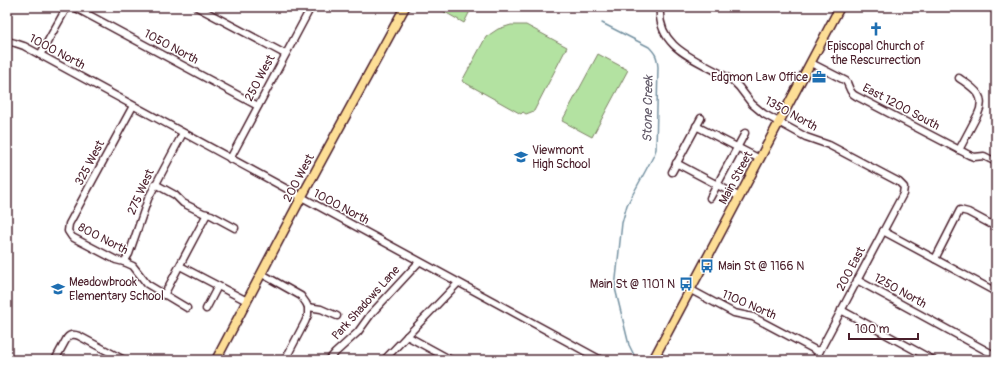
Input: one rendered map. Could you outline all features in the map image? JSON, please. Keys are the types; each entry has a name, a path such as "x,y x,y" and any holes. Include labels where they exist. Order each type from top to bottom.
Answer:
{"main road":[{"name":"200 West","path":"216,360 404,7"},
{"name":"Main Street","path":"655,358 840,7"}],"street":[{"path":"40,55 67,7"},
{"name":"1050 North","path":"74,7 258,106"},
{"path":"197,7 285,54"},
{"name":"250 West","path":"230,159 311,7"},
{"name":"1350 North","path":"660,7 662,27 670,42 684,54 733,81 756,108 764,114 806,137 830,145 899,182 904,187"},
{"name":"1000 North","path":"7,42 20,45 40,55 601,360"},
{"name":"East 1200 South","path":"811,62 846,81 854,95 971,156 981,156 996,162"},
{"path":"959,78 975,90 982,103 978,114 959,150"},
{"name":"325 West","path":"68,231 69,224 133,106"},
{"path":"672,172 701,118"},
{"path":"696,126 760,159"},
{"name":"275 West","path":"124,262 129,254 146,203 183,133"},
{"path":"710,198 745,133"},
{"path":"676,163 740,197"},
{"path":"156,184 175,195 183,203 203,213 211,215 235,228"},
{"name":"200 East","path":"815,360 903,194 904,187"},
{"path":"935,259 960,210 968,212 996,227"},
{"path":"164,295 208,214"},
{"name":"800 North","path":"68,231 72,237 116,260 133,266 145,282 187,308"},
{"path":"883,231 996,292"},
{"name":"Park Shadows Lane","path":"329,360 358,332 371,314 420,262"},
{"path":"180,266 247,301"},
{"path":"262,274 301,296 308,307 308,315 305,322 285,360"},
{"name":"1250 North","path":"857,280 996,356"},
{"path":"384,360 458,283"},
{"path":"206,309 218,286"},
{"name":"1100 North","path":"691,290 734,313 754,317 819,352"},
{"path":"308,307 322,309 337,316"},
{"path":"841,310 933,360"},
{"path":"55,360 67,338 71,334 75,334 124,360"},
{"path":"407,336 451,360"},
{"path":"655,358 665,360"}],"green space":[{"path":"436,7 472,7 464,23"},
{"path":"511,25 526,25 567,47 534,111 526,114 523,112 521,114 462,81 486,37 498,29"},
{"path":"598,54 628,70 592,137 562,121"}],"waterway":[{"name":"Stone Creek","path":"602,23 649,47 656,56 658,67 656,149 627,205 622,223 615,288 629,345 636,359"}],"place":[{"name":"Episcopal Church of the Rescurrection","path":"876,29"},
{"name":"Edgmon Law Office","path":"819,77"},
{"name":"Viewmont High School","path":"521,157"},
{"name":"Main St @ 1166 N","path":"707,266"},
{"name":"Main St @ 1101 N","path":"686,284"},
{"name":"Meadowbrook Elementary School","path":"58,289"}]}
